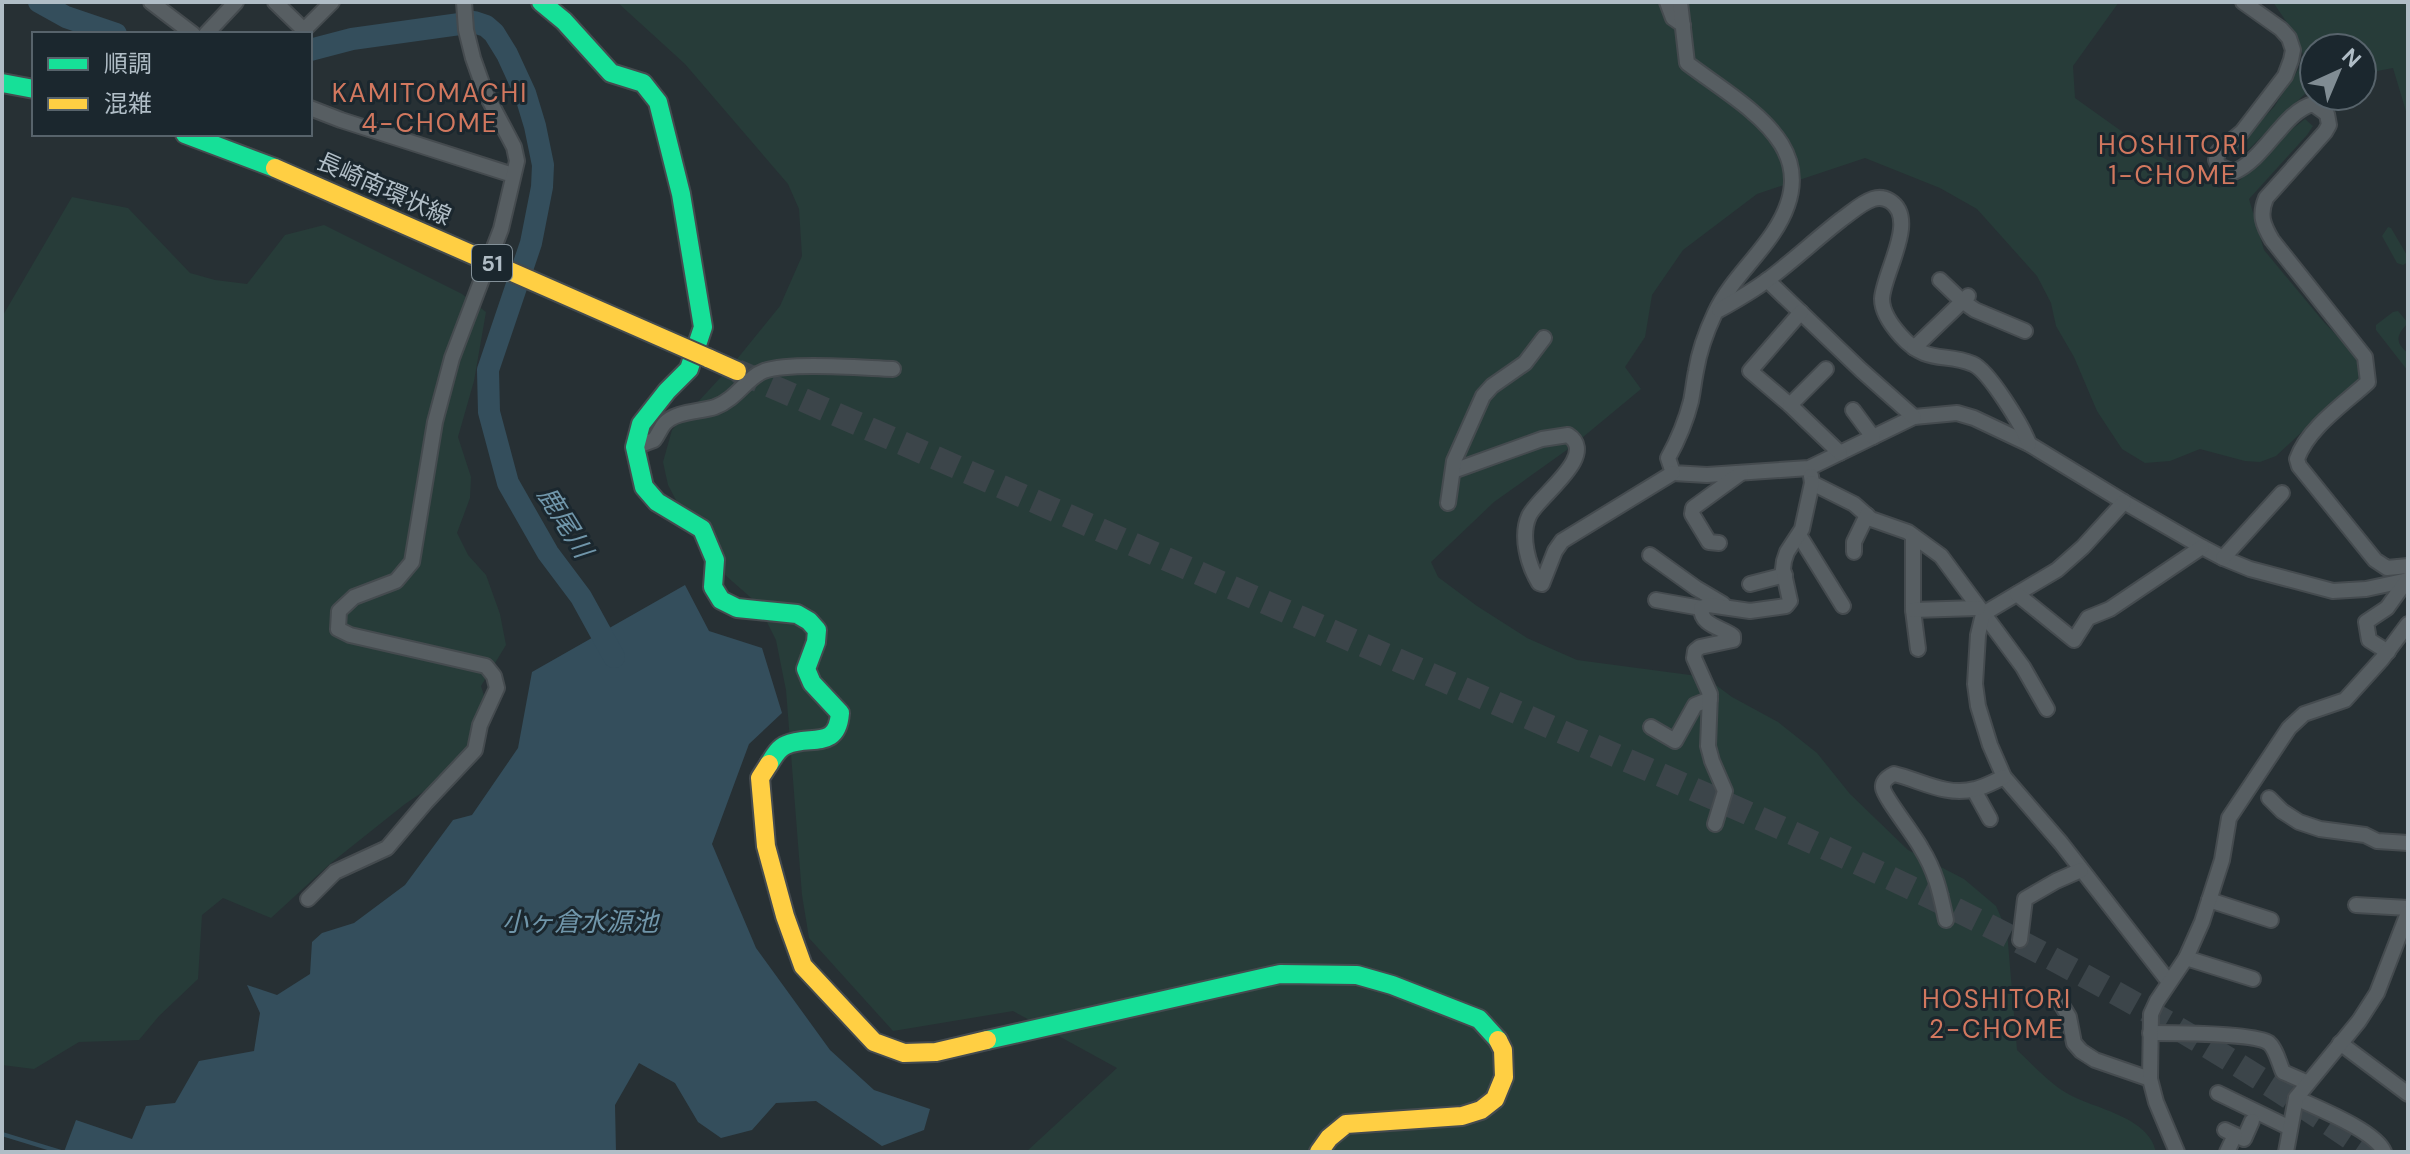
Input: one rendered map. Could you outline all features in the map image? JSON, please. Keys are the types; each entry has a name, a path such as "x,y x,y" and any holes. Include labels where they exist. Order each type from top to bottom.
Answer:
{"main road":[{"path":"541,2 564,21 611,73 631,77 648,87 658,102 681,194 703,327 689,369 641,424 635,447 644,487 657,502 702,529 715,560 713,587 721,600 737,608 797,614 817,630 806,669 812,683 840,713 839,727 830,737 785,745 760,778 766,846 785,916 803,966 874,1042 904,1053 936,1052 1280,974 1357,975 1392,985 1479,1019 1496,1036 1503,1050 1504,1077 1495,1099 1481,1110 1462,1116 1346,1124 1329,1138 1319,1152"},
{"path":"2,83 32,89"},
{"name":"長崎南環状線","path":"190,136 275,168 737,371"}],"street":[{"path":"151,2 190,32"},
{"path":"208,32 236,2"},
{"path":"275,2 304,30 332,2"},
{"path":"1667,2 1673,18 1683,25"},
{"path":"1673,473 1668,458 1691,401 1697,367 1715,312 1774,232 1791,194 1791,164 1779,139 1756,112 1687,63 1680,2"},
{"path":"2243,2 2281,29 2289,38 2293,50 2285,76 2242,132 2218,152 2216,160 2219,166 2234,172 2250,163 2300,109 2313,104 2327,114 2329,125 2325,132 2266,198 2261,208 2263,225 2365,357 2368,382 2307,441 2297,459 2299,466 2375,560 2387,568 2408,566"},
{"path":"308,899 335,872 387,848 475,750 480,725 497,688 494,676 486,666 350,635 338,629 339,611 354,597 396,581 412,562 435,422 452,358 501,229 517,161 514,147 485,92 473,58 464,8"},
{"path":"312,109 513,175"},
{"path":"1715,312 1767,280 1859,207 1884,198 1898,208 1902,224 1882,300 1890,322 1923,354 1975,364 1987,375 2025,432 2029,444"},
{"path":"1767,280 1914,417"},
{"path":"1940,280 1965,298 1975,310 2025,331"},
{"path":"1914,348 1965,298"},
{"path":"1801,312 1750,371 1840,453"},
{"path":"1448,503 1454,461 1483,396 1525,363 1544,338"},
{"path":"635,447 654,440 665,422 716,407 731,399 766,370 805,367 893,369"},
{"path":"1790,405 1827,369"},
{"path":"1853,410 1873,437"},
{"path":"1656,600 1701,608 1709,605 1750,611 1786,606 1790,601 1783,569 1787,552 1799,535 1810,475 1840,453 1914,417 1957,413 2029,444 2202,547 2250,569 2333,591 2366,589 2408,580"},
{"path":"1453,471 1542,439 1568,435 1575,439 1578,448 1573,464 1529,515 1525,538 1535,577 1542,584 1562,541 1673,473 1810,475 1871,519 1913,536 1941,556 2023,667 2047,709"},
{"path":"1719,543 1709,542 1692,514 1693,508 1742,472"},
{"path":"2223,558 2282,493"},
{"path":"1913,610 1981,611 2017,594 2057,570 2124,502"},
{"path":"1854,552 1854,542 1867,515"},
{"path":"1799,535 1843,606"},
{"path":"1913,536 1913,610 1918,649"},
{"path":"2017,594 2074,640 2088,618 2110,609 2202,547"},
{"path":"1650,555 1696,588 1723,602 1725,609"},
{"path":"1750,584 1785,575"},
{"path":"2388,652 2369,640 2366,622 2387,608 2408,580"},
{"path":"1701,608 1705,621 1733,636 1733,640 1710,643 1695,651 1695,664 1708,687 1710,699 1708,746 1725,791 1715,824"},
{"path":"1981,611 1975,684 1978,706 2004,777 2169,982"},
{"path":"2177,1152 2150,1079 2151,1014 2186,958 2222,860 2229,818 2289,728 2304,714 2345,700 2388,652 2408,624"},
{"path":"1651,727 1675,741 1695,705 1710,699"},
{"path":"1946,920 1937,878 1910,829 1890,803 1883,784 1894,774 1939,789 1974,790 2004,777"},
{"path":"1974,790 1990,819"},
{"path":"2269,798 2299,822 2320,829 2365,835 2377,841 2408,843"},
{"path":"2020,940 2025,899 2081,870"},
{"path":"2209,900 2271,920"},
{"path":"2286,1152 2296,1098 2359,1021 2377,993 2408,911 2356,905"},
{"path":"2186,958 2253,979"},
{"path":"2060,1002 2069,1017 2074,1043 2081,1051 2095,1060 2150,1079"},
{"path":"2150,1033 2215,1034 2265,1041 2272,1045 2283,1072 2308,1083"},
{"path":"2340,1043 2408,1094"},
{"path":"2218,1093 2290,1128"},
{"path":"2296,1098 2372,1138 2381,1144 2384,1152"},
{"path":"2227,1152 2230,1132 2244,1139 2252,1121"}],"green space":[{"path":"617,2 2119,2 2073,66 2075,98 2145,148 2219,188 2240,180 2282,137 2305,119 2313,126 2307,135 2249,199 2264,250 2355,355 2359,369 2358,384 2338,398 2276,456 2260,462 2245,461 2200,449 2170,461 2145,463 2122,449 2097,411 2074,357 2056,326 2051,303 2037,276 1977,209 1940,188 1865,158 1757,194 1683,250 1652,295 1645,337 1625,367 1641,389 1571,447 1494,502 1431,562 1438,577 1527,638 1577,660 1705,677 1732,697 1778,722 1817,753 1850,794 1908,850 1964,879 1996,906 2007,931 2017,1050 2063,1091 2133,1122 2151,1140 2156,1152 1026,1152 1117,1068 1013,1011 893,1031 809,938 802,895 786,690 776,640 758,604 707,559 668,485 663,462 672,430 733,364 780,306 802,256 799,209 788,184 685,64"},
{"path":"2273,2 2408,2 2408,118 2393,68 2378,71 2378,32 2298,32 2298,42"},
{"path":"2298,70 2298,101 2246,152 2237,153 2237,145 2274,107"},
{"path":"72,197 128,208 190,273 215,280 247,284 285,235 324,225 462,294 486,312 474,381 458,437 471,477 470,498 457,533 468,555 486,575 500,614 506,645 481,686 489,711 454,771 405,804 331,863 271,918 223,898 202,915 198,979 139,1040 79,1042 34,1069 2,1065 2,317"},
{"path":"2388,227 2408,257 2408,262 2403,265 2397,263 2382,236"},
{"path":"2398,311 2408,323 2401,331 2399,342 2408,353 2408,371 2376,330 2376,325"}],"water":[{"name":"小ヶ倉水源池","path":"685,585 709,631 762,648 782,713 749,744 712,844 756,948 830,1050 874,1090 930,1109 924,1130 882,1146 816,1101 776,1103 752,1130 721,1138 698,1122 675,1083 639,1063 615,1105 616,1152 64,1152 76,1120 132,1139 146,1106 175,1103 199,1061 254,1051 260,1013 247,985 277,995 310,974 312,942 322,933 354,923 405,885 453,820 472,815 518,748 532,672"}],"waterway":[{"name":"鹿尾川","path":"39,2 66,17 110,32"},
{"name":"鹿尾川","path":"312,49 352,39 474,22 494,33 507,54 525,93 535,126 543,165 542,187 531,243 488,370 489,412 508,483 548,553 581,597 614,657"},
{"path":"2,1134 61,1152"}],"tunnel":[{"path":"737,371 1879,872 2128,1000 2234,1062 2371,1152"}],"traffic: fast":[{"path":"541,2 564,21 611,73 643,83 658,102 681,194 703,327 689,369 641,424 635,447 644,487 657,502 702,529 715,560 713,587 721,600 737,608 797,614 817,630 806,669 812,683 840,713 838,725 828,737 783,746 769,764"},
{"path":"2,83 32,89"},
{"path":"190,136 275,168"},
{"path":"987,1040 1280,974 1357,975 1392,985 1479,1019 1498,1040"}],"traffic: slow":[{"path":"275,168 708,358"},
{"path":"708,358 737,371"},
{"path":"769,764 760,778 766,846 785,916 803,966 874,1042 904,1053 936,1052 987,1040"},
{"path":"1319,1152 1329,1138 1346,1124 1462,1116 1481,1110 1495,1099 1504,1077 1503,1050 1498,1040"}],"district":[{"name":"KAMITOMACHI 4-CHOME","path":"430,108"},
{"name":"HOSHITORI 1-CHOME","path":"2173,160"},
{"name":"HOSHITORI 2-CHOME","path":"1997,1014"}]}
